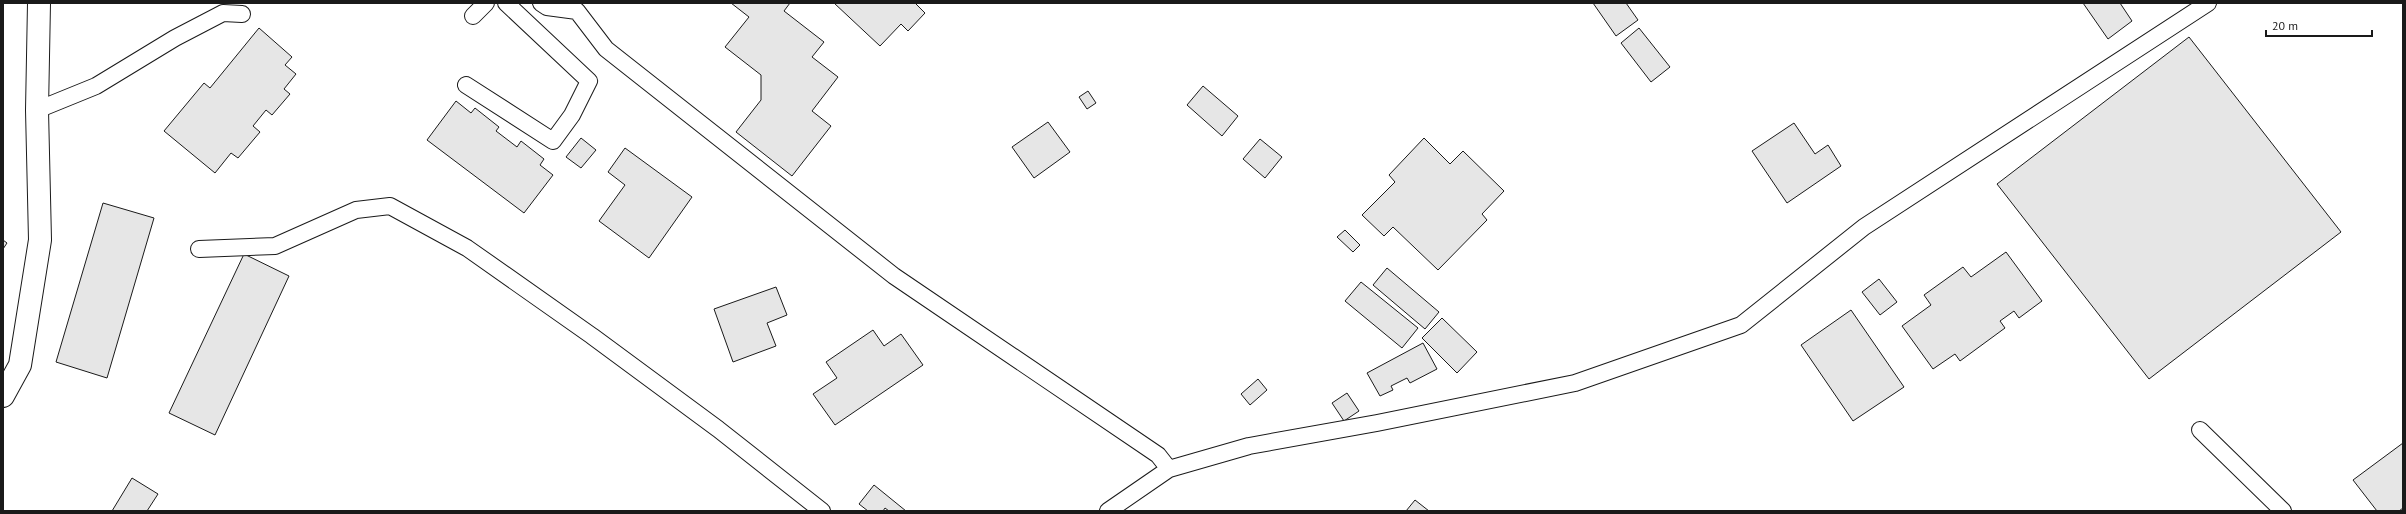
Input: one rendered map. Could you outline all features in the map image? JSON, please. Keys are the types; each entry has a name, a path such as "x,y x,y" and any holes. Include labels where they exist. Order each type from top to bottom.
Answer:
{"street":[{"path":"3,396 20,365 40,240 37,110 39,3"}],"lane":[{"path":"473,16 486,3"},
{"path":"466,85 553,140 572,115 590,82 506,3"},
{"path":"541,3 547,7 574,7 606,49 894,276 1158,455 1169,469"},
{"path":"1108,511 1169,469 1249,446 1377,423 1575,383 1741,325 1864,227 2208,3"},
{"path":"37,110 96,86 175,38 223,13 242,14"},
{"path":"199,249 275,246 356,210 390,206 468,248 574,323 718,429 822,511"},
{"path":"2200,430 2283,511"}],"building":[{"path":"731,3 790,3 784,11 824,42 812,57 838,77 812,111 831,126 792,176 736,132 761,100 761,75 725,47 749,17"},
{"path":"834,3 915,3 925,13 908,31 901,24 880,46"},
{"path":"1593,3 1626,3 1638,20 1616,36"},
{"path":"2083,3 2120,3 2132,21 2108,39"},
{"path":"259,28 292,57 285,65 296,74 284,89 290,94 272,115 266,110 253,126 260,132 238,158 231,153 215,173 164,131 204,83 210,88"},
{"path":"1639,28 1670,67 1651,82 1621,43"},
{"path":"2189,37 2341,232 2149,379 1997,184"},
{"path":"1203,86 1238,116 1222,136 1187,105"},
{"path":"1088,91 1096,103 1087,109 1079,97"},
{"path":"456,101 471,113 475,108 499,127 496,131 517,147 521,141 544,159 540,165 553,175 524,213 427,140"},
{"path":"1048,122 1070,152 1034,178 1012,147"},
{"path":"1794,123 1815,154 1828,145 1841,166 1787,203 1752,151"},
{"path":"581,138 596,150 581,168 566,157"},
{"path":"1424,138 1450,164 1463,151 1504,191 1482,214 1487,220 1438,270 1393,227 1384,236 1362,215 1395,182 1389,175"},
{"path":"1260,139 1282,157 1265,178 1243,159"},
{"path":"625,148 692,197 649,258 599,221 625,185 608,172"},
{"path":"103,203 154,218 107,378 56,362"},
{"path":"1345,230 1360,245 1353,252 1337,237"},
{"path":"3,240 7,243 3,249"},
{"path":"2006,252 2042,301 2019,318 2014,311 2000,321 2005,328 1960,361 1955,354 1933,369 1902,326 1931,305 1924,295 1963,267 1971,277"},
{"path":"244,254 289,276 215,435 169,413"},
{"path":"1387,268 1439,312 1425,329 1373,285"},
{"path":"1879,279 1897,302 1880,315 1862,292"},
{"path":"1361,282 1418,328 1402,348 1345,301"},
{"path":"776,287 787,315 767,323 776,346 733,362 714,309"},
{"path":"1851,310 1904,387 1853,421 1801,345"},
{"path":"1442,318 1477,352 1457,373 1422,338"},
{"path":"873,330 884,346 901,334 923,365 835,425 813,394 837,378 826,362"},
{"path":"1423,343 1437,369 1410,383 1407,378 1391,386 1393,390 1380,396 1367,373"},
{"path":"1258,379 1267,390 1250,405 1241,394"},
{"path":"1347,393 1359,411 1344,421 1332,403"},
{"path":"2403,443 2403,508 2399,511 2377,511 2353,480"},
{"path":"132,478 158,494 147,511 112,511"},
{"path":"874,485 906,511 889,511 885,508 883,511 868,511 859,504"},
{"path":"1415,500 1429,511 1406,511"}]}
